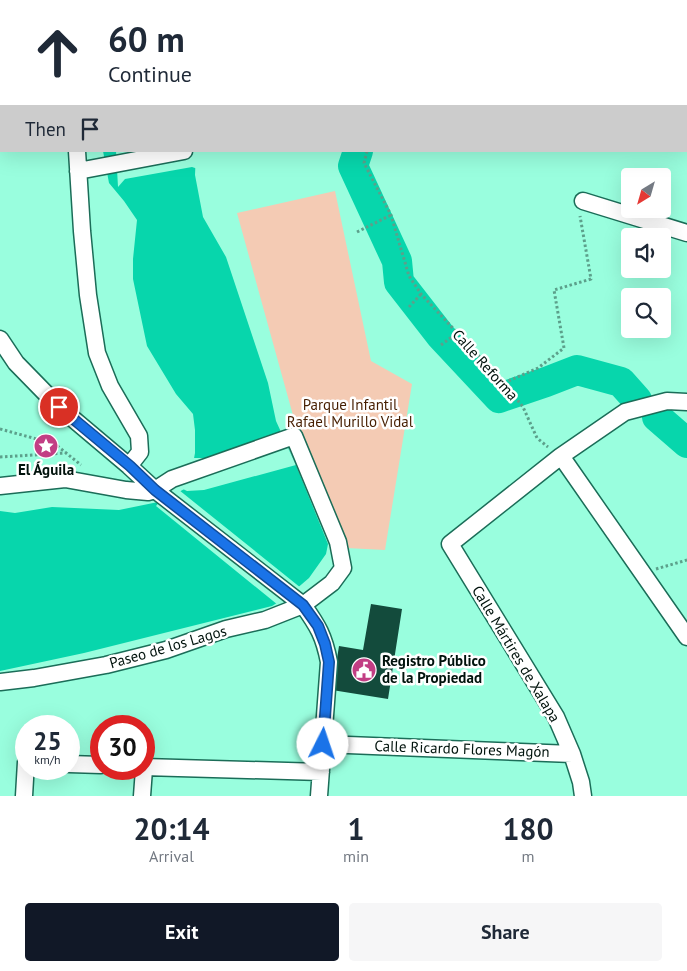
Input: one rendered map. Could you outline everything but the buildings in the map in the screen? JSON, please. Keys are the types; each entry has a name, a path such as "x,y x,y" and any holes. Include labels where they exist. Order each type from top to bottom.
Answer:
{"street":[{"path":"77,152 85,170 88,295 97,353 110,386 139,436 140,452 130,466"},
{"path":"85,170 179,152"},
{"path":"583,201 687,233"},
{"path":"0,339 16,363 59,407 160,493 299,602 318,626 329,662 320,796"},
{"path":"687,402 667,401 625,412 561,456 687,637"},
{"name":"Paseo de los Lagos","path":"0,682 106,665 166,650 226,630 265,620 332,583 343,568 338,542 290,437 172,480 160,493"},
{"name":"Calle Mártires de Xalapa","path":"561,456 450,544 556,717 572,754 581,782 583,796"},
{"path":"0,486 65,478 126,490 160,493"},
{"name":"Calle Ricardo Flores Magón","path":"323,744 572,754"},
{"path":"155,768 321,772"},
{"path":"24,796 25,780"},
{"path":"142,796 143,780"}],"path":[{"name":"Calle Reforma","path":"367,152 364,164 391,215 409,276 419,296 504,383 523,407 537,438 561,456"},
{"path":"504,383 538,368 564,348 554,290 591,279 579,218 583,201"},
{"path":"357,232 391,215"},
{"path":"409,307 419,296"},
{"path":"441,345 455,334"},
{"path":"0,429 55,444 86,469"},
{"path":"0,457 67,453"},
{"path":"642,572 687,560"}],"green space":[{"name":"Parque Infantil Rafael Murillo Vidal","path":"335,191 371,361 412,384 385,550 346,548 299,437 237,213"}],"shaded area":[{"path":"103,152 196,152 195,175 203,217 226,257 268,383 276,421 328,544 326,554 309,578 288,596 272,606 84,653 0,671 0,511 15,513 52,507 119,510 163,501 186,488 190,480 195,453 193,414 176,394 147,346 133,279 137,220 109,183"}],"pier":[{"path":"116,152 198,152 198,169 192,167 125,179 118,187"},
{"path":"281,433 296,465 204,490 187,491 181,488 184,487 188,479 192,458 210,458"},
{"path":"179,490 301,588 290,598 278,605 156,506 162,499"}],"waterway":[{"path":"358,152 353,166 397,261 399,282 441,336 499,398 577,370 621,382 637,400"},
{"path":"657,417 687,443"}],"place":[{"name":"El Águila","path":"46,446"},
{"name":"Registro Público de la Propiedad","path":"364,670"}],"route":[{"path":"59,407 130,466 155,490 303,605 318,626 329,662 323,744"}]}
